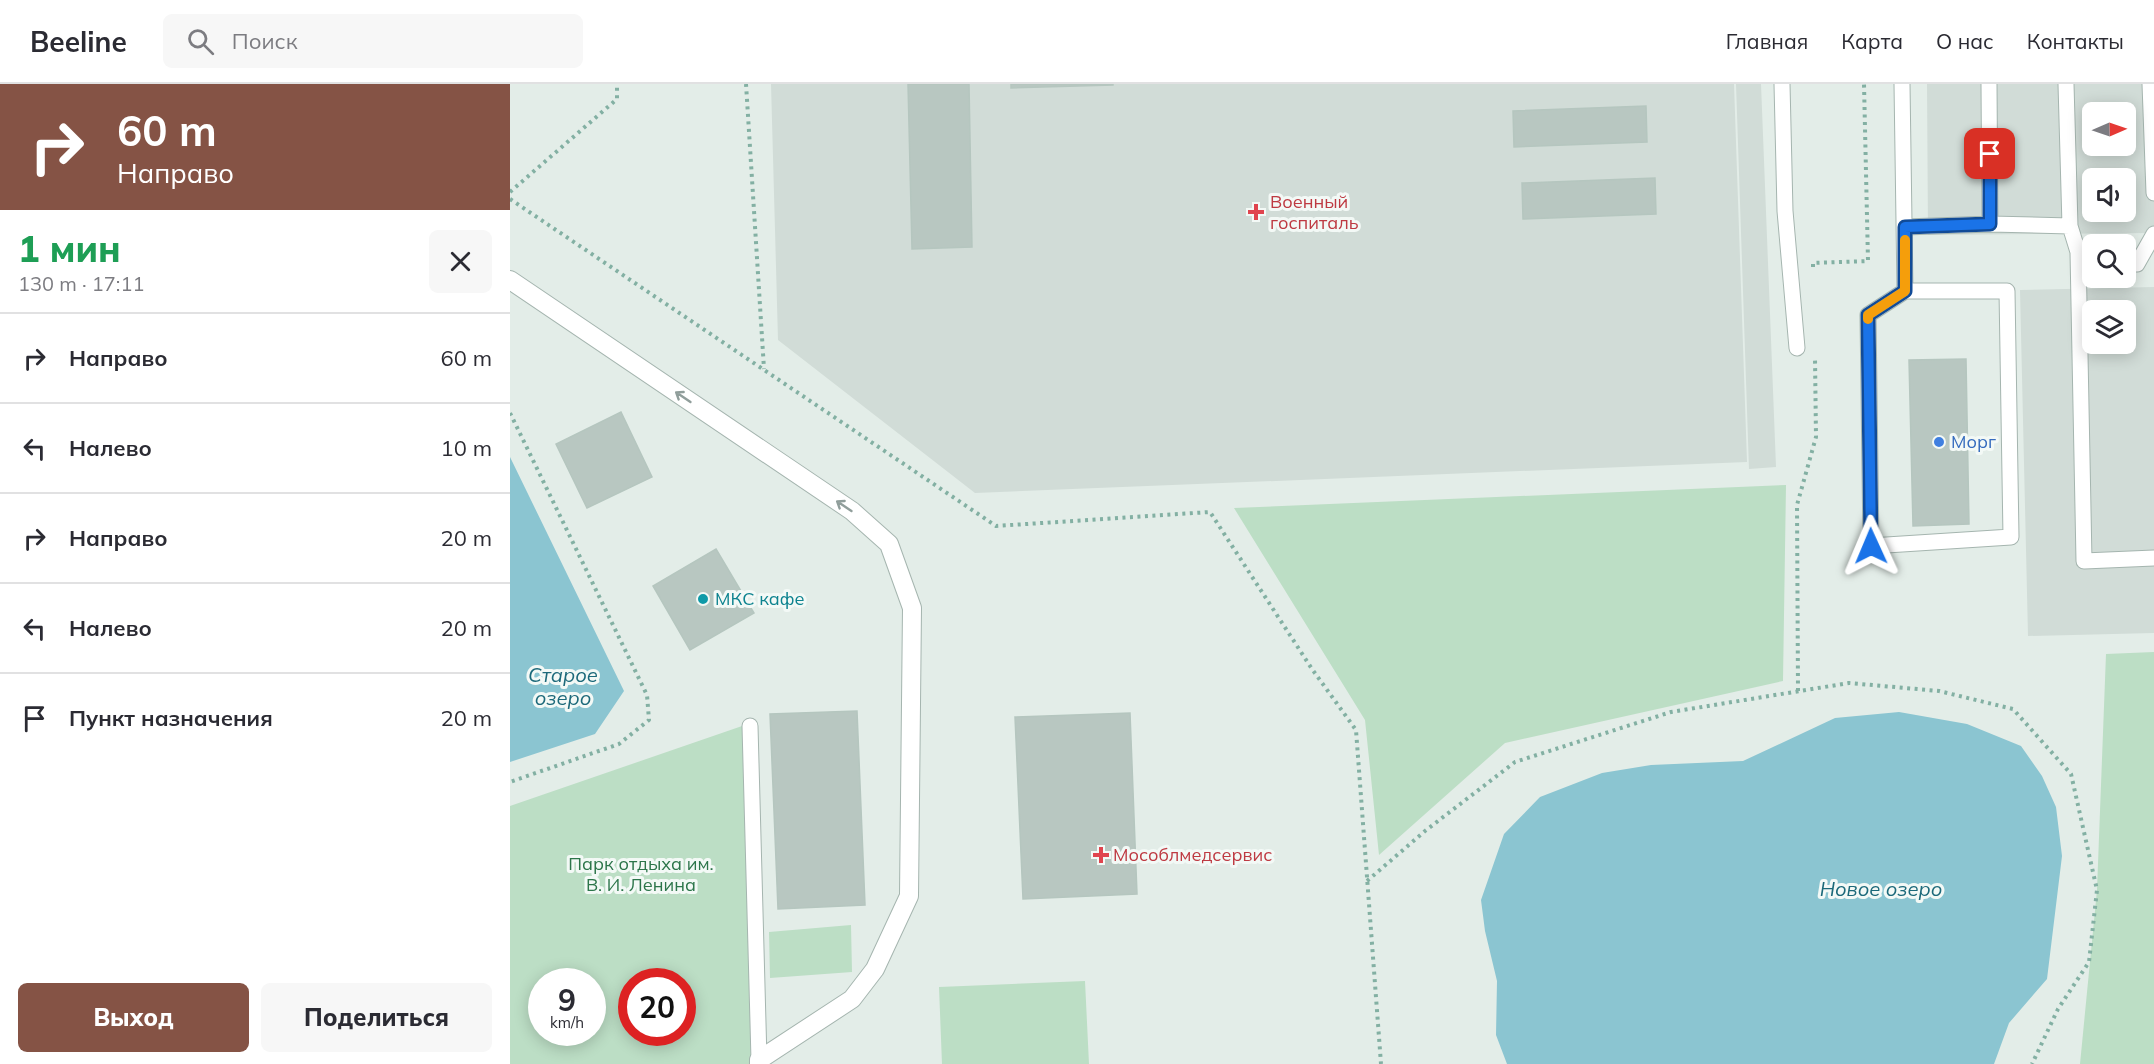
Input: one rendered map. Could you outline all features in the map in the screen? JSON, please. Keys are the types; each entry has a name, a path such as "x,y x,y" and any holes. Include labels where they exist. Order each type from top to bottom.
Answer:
{"street":[{"path":"510,280 852,511 889,544 912,608 909,896 875,969 852,999 759,1062"}],"lane":[{"path":"1782,84 1785,211 1797,348"},
{"path":"1902,84 1905,291"},
{"path":"1989,84 1990,224"},
{"path":"2066,84 2070,226 2078,252 2084,561 2154,558"},
{"path":"2150,84 2154,193"},
{"path":"1905,227 1990,224 2070,226"},
{"path":"2136,264 2154,234"},
{"path":"2078,252 2082,255"},
{"path":"1905,291 2007,291 2011,537 1871,546 1868,315 1905,291"},
{"path":"750,726 759,1062"}],"path":[{"path":"510,192 618,99 617,84"},
{"path":"746,84 764,369"},
{"path":"1813,275 1813,263 1868,261 1864,84"},
{"path":"510,199 996,525 1210,512 1312,669 1356,730 1381,1064"},
{"path":"1798,691 1797,506 1816,437 1815,356"},
{"path":"510,413 647,695 649,720 619,744 510,783"},
{"path":"1367,882 1425,831 1515,762 1671,712 1849,683 1939,691 2013,709 2071,774 2097,890 2089,962 2058,1009 2032,1064"}],"shaded area":[{"name":"Военный госпиталь","path":"771,84 1734,84 1747,462 975,493 778,340"},
{"path":"1736,84 1761,84 1776,467 1749,469"},
{"path":"1927,84 2154,84 2154,233 1928,235"},
{"path":"2154,287 2154,633 2028,636 2020,290"}],"green space":[{"path":"1786,485 1783,681 1505,743 1379,855 1365,720 1234,508"},
{"path":"2154,652 2154,1064 2080,1064 2097,890 2106,654"},
{"name":"Парк отдыха им. В. И. Ленина","path":"745,725 751,1064 510,1064 510,806"},
{"path":"851,925 852,972 770,978 769,932"},
{"path":"1085,981 1089,1064 942,1064 939,987"}],"water":[{"name":"Старое озеро","path":"510,457 624,691 595,734 510,762"},
{"name":"Новое озеро","path":"1899,712 1967,724 2021,746 2042,776 2056,807 2062,856 2047,979 2009,1023 1994,1064 1507,1064 1496,1035 1497,981 1485,931 1481,900 1504,834 1540,797 1602,773 1651,765 1743,761 1835,718"}],"building":[{"path":"908,84 969,84 972,247 912,249"},
{"path":"1011,84 1113,84 1113,85 1011,88"},
{"path":"1646,106 1647,142 1514,147 1513,111"},
{"path":"1655,178 1656,214 1523,219 1522,183"},
{"name":"Морг","path":"1966,359 1969,524 1913,526 1909,360"},
{"path":"621,412 652,477 587,508 556,444"},
{"name":"МКС кафе","path":"716,549 754,613 690,650 653,586"},
{"path":"857,711 865,905 778,909 770,714"},
{"path":"1130,713 1137,894 1023,899 1015,717"}],"slow traffic":[{"path":"1868,319 1868,315 1905,291 1905,240"}],"place":[{"name":"Военный госпиталь","path":"1256,212"},
{"name":"Морг","path":"1939,442"},
{"name":"МКС кафе","path":"703,599"},
{"name":"Мособлмедсервис","path":"1101,855"}],"route":[{"path":"1871,546 1868,315 1905,291 1905,227 1990,224 1990,154"}]}
